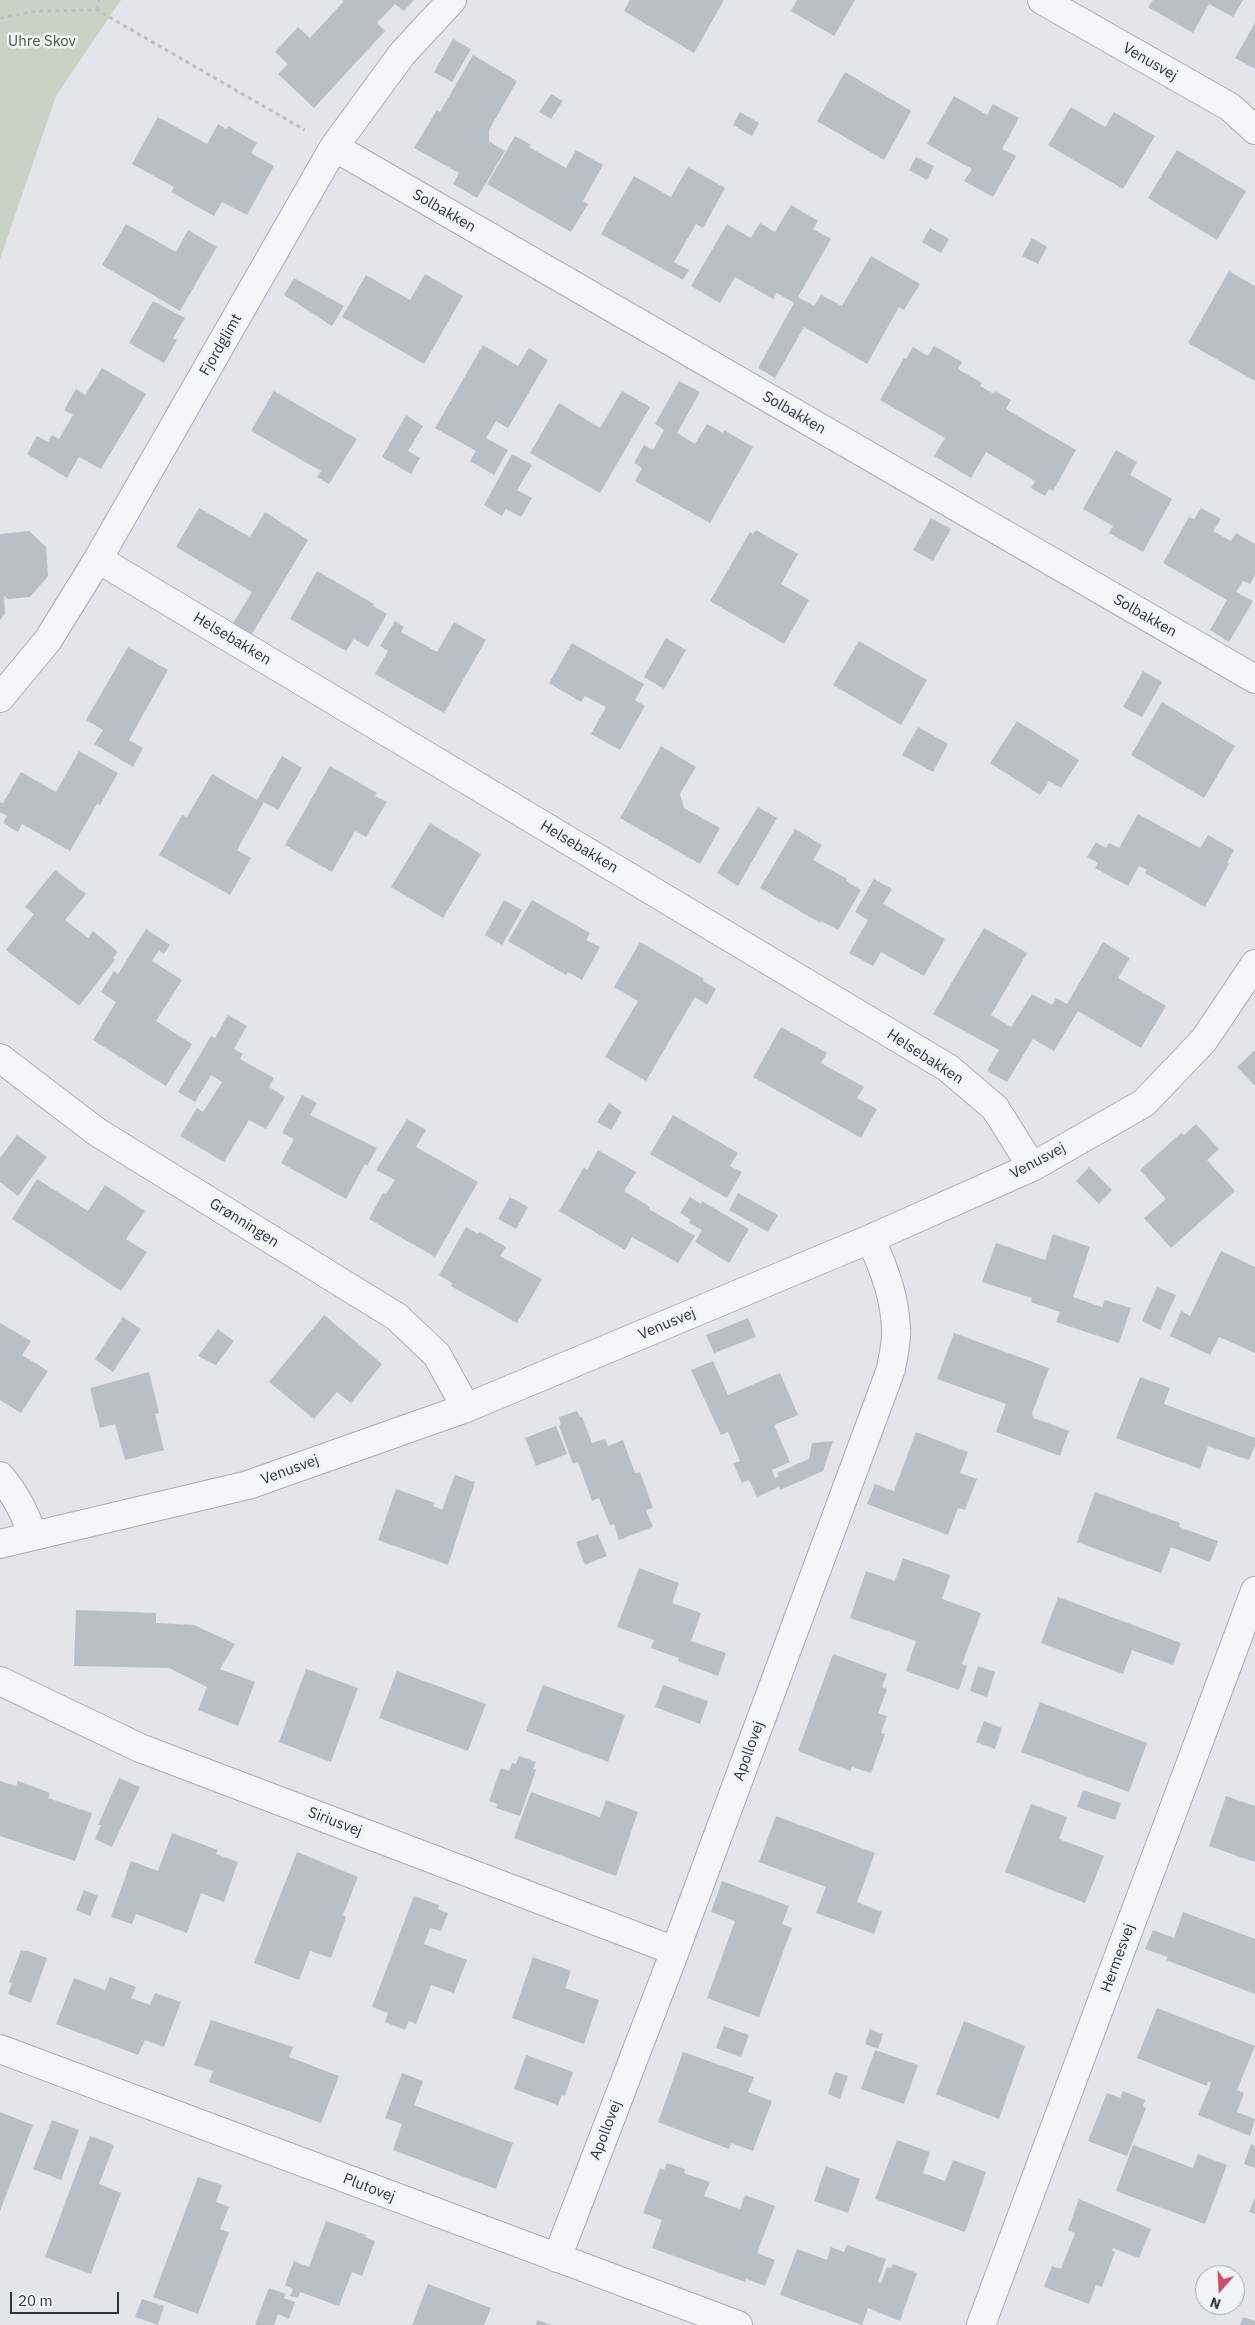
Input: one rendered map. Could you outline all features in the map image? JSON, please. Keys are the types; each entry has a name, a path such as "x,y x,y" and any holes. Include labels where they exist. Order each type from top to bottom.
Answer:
{"street":[{"name":"Fjordglimt","path":"0,698 48,640 98,560 334,147 402,54 452,0"},
{"name":"Venusvej","path":"1042,0 1230,107 1255,130"},
{"name":"Solbakken","path":"334,147 1255,679"},
{"name":"Helsebakken","path":"98,560 948,1068 995,1108 1032,1167"},
{"name":"Venusvej","path":"0,1544 248,1485 466,1408 870,1239 1032,1167 1144,1102 1204,1040 1255,964"},
{"name":"Grønningen","path":"0,1058 97,1132 397,1317 437,1355 466,1408"},
{"name":"Apollovej","path":"557,2258 675,1951 891,1369 896,1331 890,1289 879,1257 870,1239"},
{"path":"0,1476 13,1491 27,1517 33,1536"},
{"name":"Hermesvej","path":"981,2325 1255,1591"},
{"name":"Siriusvej","path":"0,1681 140,1748 675,1951"},
{"name":"Plutovej","path":"0,2049 738,2325"}],"path":[{"path":"97,10 99,0"},
{"path":"0,18 38,11 97,10 334,147"}],"green space":[{"name":"Uhre Skov","path":"0,0 121,0 56,96 0,259"}],"building":[{"path":"342,0 414,0 404,11 395,4 377,23 385,31 314,108 278,74 288,64 275,52 298,27 310,38 344,1"},
{"path":"630,0 724,0 694,53 624,11"},
{"path":"797,0 855,0 834,36 791,11"},
{"path":"1153,0 1243,0 1233,17 1209,4 1193,33 1148,7"},
{"path":"1255,23 1255,69 1235,58"},
{"path":"453,39 471,49 452,82 434,72"},
{"path":"473,55 517,81 489,130 489,141 505,151 477,198 453,184 459,173 414,148 437,110 440,112"},
{"path":"845,72 911,111 884,160 817,121"},
{"path":"551,94 563,101 551,119 539,112"},
{"path":"954,96 987,115 993,104 1019,118 1002,149 1016,156 993,197 964,181 972,169 927,144"},
{"path":"1071,107 1105,127 1114,112 1155,136 1123,189 1048,145"},
{"path":"740,112 759,123 752,136 733,125"},
{"path":"158,117 207,144 218,124 226,129 228,126 257,143 251,153 274,166 247,215 222,202 214,216 171,192 174,187 132,164"},
{"path":"515,136 531,145 529,147 566,168 576,150 603,165 583,201 588,204 571,232 487,184"},
{"path":"1177,150 1246,191 1217,240 1148,198"},
{"path":"916,157 934,166 927,180 909,170"},
{"path":"688,167 725,188 703,228 696,224 674,262 689,270 683,280 601,234 634,176 671,197"},
{"path":"791,205 818,221 813,229 831,239 798,297 814,306 821,295 842,306 871,256 920,284 904,310 899,307 867,364 804,327 775,378 758,368 794,303 777,293 773,299 735,277 720,303 691,286 727,224 751,238 760,223 775,232"},
{"path":"126,224 176,252 188,230 217,247 180,311 102,265"},
{"path":"930,228 949,239 941,253 922,242"},
{"path":"1032,238 1047,247 1038,264 1022,256"},
{"path":"1229,271 1255,286 1255,381 1188,343"},
{"path":"425,274 463,296 424,364 342,317 366,275 410,300"},
{"path":"294,278 344,306 332,326 284,295"},
{"path":"153,301 185,318 173,338 177,340 164,363 129,343"},
{"path":"483,345 518,366 529,348 548,360 508,428 496,421 486,438 508,450 494,475 470,461 476,451 435,428"},
{"path":"934,346 962,362 958,369 982,383 980,386 994,394 995,391 1011,400 1006,409 1076,450 1053,491 1049,489 1045,496 1031,488 1035,481 986,452 971,478 934,456 945,438 880,400 904,358 906,359 913,347 928,356"},
{"path":"102,368 146,394 101,469 79,457 67,478 27,454 37,436 48,442 52,435 59,439 73,415 64,410 76,389 85,395"},
{"path":"679,381 700,392 677,433 695,444 707,424 723,433 724,430 753,447 710,523 635,481 642,468 634,463 644,445 653,450 664,430 655,424"},
{"path":"274,391 357,439 329,484 317,477 321,471 251,431"},
{"path":"622,391 650,407 600,493 530,453 559,403 600,428"},
{"path":"406,415 423,426 408,451 420,458 411,474 382,457"},
{"path":"1116,450 1137,462 1130,475 1172,499 1143,552 1109,533 1113,526 1083,509"},
{"path":"512,454 532,465 517,490 532,498 521,517 506,509 502,516 484,505"},
{"path":"199,508 250,537 265,512 308,540 252,634 233,623 252,592 176,547"},
{"path":"1201,508 1221,519 1213,531 1231,541 1236,533 1255,544 1255,575 1250,584 1243,581 1236,592 1253,601 1229,642 1210,630 1227,600 1163,563 1189,517 1194,519"},
{"path":"931,518 951,529 933,561 913,550"},
{"path":"756,530 798,554 781,584 809,600 784,644 710,601 750,532 753,534"},
{"path":"29,531 46,547 48,576 30,597 8,599 4,596 5,614 0,620 0,534"},
{"path":"317,571 374,604 373,606 387,614 368,647 354,639 346,651 290,619"},
{"path":"395,621 404,627 401,632 437,652 454,622 486,640 444,713 375,674 388,651 380,646"},
{"path":"666,638 686,650 664,689 644,677"},
{"path":"859,641 927,680 901,725 833,685"},
{"path":"572,643 644,684 635,700 645,706 620,750 591,734 606,707 585,696 581,702 549,683"},
{"path":"128,647 168,670 129,740 143,748 133,767 94,744 103,730 86,720"},
{"path":"1143,671 1162,682 1142,717 1123,707"},
{"path":"1162,702 1235,746 1204,798 1131,755"},
{"path":"1017,721 1079,760 1061,788 1049,781 1040,795 990,763"},
{"path":"918,727 948,744 933,772 902,755"},
{"path":"661,746 696,767 680,794 684,808 720,828 700,864 620,818"},
{"path":"79,751 118,773 100,805 97,804 70,851 22,824 18,832 3,823 7,816 0,812 0,802 3,803 21,772 56,792"},
{"path":"282,756 302,768 278,810 264,802 237,850 251,858 230,895 159,855 182,815 187,817 212,774 257,800"},
{"path":"330,766 377,793 375,796 387,802 366,837 355,831 332,872 285,845"},
{"path":"758,807 777,818 738,886 717,873"},
{"path":"1138,814 1200,848 1208,835 1234,850 1227,863 1229,864 1205,907 1145,873 1147,870 1139,866 1128,886 1095,868 1098,863 1087,857 1096,842 1106,848 1109,843 1119,848"},
{"path":"430,823 481,854 443,918 391,887"},
{"path":"795,829 822,845 813,860 847,879 846,881 861,890 838,930 821,921 820,923 760,888"},
{"path":"55,870 86,894 65,920 88,938 93,931 118,952 113,958 115,960 79,1006 6,950 34,914 25,907"},
{"path":"874,879 892,889 883,904 945,939 924,976 881,952 873,966 849,953 868,920 855,912"},
{"path":"504,900 522,910 502,945 485,935"},
{"path":"532,900 590,933 586,940 600,947 582,980 568,972 566,975 508,941"},
{"path":"984,928 1027,953 991,1015 1011,1027 1032,994 1052,1005 1056,998 1067,1004 1103,942 1130,958 1118,978 1166,1006 1141,1048 1078,1011 1054,1051 1033,1039 1007,1082 987,1071 999,1050 933,1014"},
{"path":"146,929 170,945 164,954 159,950 152,961 182,980 156,1021 192,1044 166,1086 93,1040 116,1002 101,992 114,971 118,974"},
{"path":"640,942 704,979 703,981 716,989 707,1005 695,997 646,1081 605,1057 638,1001 614,987"},
{"path":"228,1015 247,1026 234,1049 243,1054 240,1059 274,1078 269,1087 285,1097 266,1129 249,1120 224,1162 180,1136 197,1108 203,1112 222,1082 211,1075 195,1102 178,1092 211,1036 215,1038"},
{"path":"781,1027 827,1053 821,1063 864,1087 857,1098 877,1109 861,1138 753,1077"},
{"path":"1255,1050 1255,1086 1237,1067"},
{"path":"302,1095 317,1103 310,1115 377,1148 367,1166 365,1164 346,1199 281,1163 294,1139 282,1133"},
{"path":"609,1103 622,1112 611,1130 597,1122"},
{"path":"673,1115 738,1153 730,1166 742,1172 727,1198 650,1154"},
{"path":"407,1119 426,1130 416,1147 478,1182 435,1257 369,1219 383,1193 386,1194 395,1180 376,1170"},
{"path":"1196,1124 1219,1149 1207,1160 1235,1191 1171,1248 1144,1218 1166,1199 1140,1170 1181,1133 1184,1135"},
{"path":"17,1135 47,1157 18,1196 0,1182 0,1158"},
{"path":"598,1150 636,1172 624,1191 650,1207 649,1209 695,1236 678,1263 632,1237 625,1250 559,1211 584,1167 587,1170"},
{"path":"1089,1167 1112,1190 1099,1204 1076,1181"},
{"path":"37,1179 88,1211 105,1185 145,1211 126,1239 147,1252 121,1291 12,1219"},
{"path":"738,1193 778,1215 768,1232 729,1210"},
{"path":"510,1197 528,1207 516,1229 498,1219"},
{"path":"690,1197 701,1204 702,1201 749,1229 729,1263 695,1242 702,1230 689,1223 691,1220 680,1213"},
{"path":"466,1227 478,1234 480,1232 506,1247 500,1256 542,1279 517,1323 451,1286 452,1283 439,1275"},
{"path":"1053,1234 1090,1247 1073,1297 1102,1307 1105,1300 1131,1308 1119,1343 1056,1322 1060,1312 1031,1302 1032,1298 982,1282 996,1243 1045,1260"},
{"path":"1221,1251 1255,1267 1255,1353 1219,1337 1210,1355 1170,1336 1181,1311 1190,1316"},
{"path":"1157,1287 1176,1295 1160,1330 1142,1321"},
{"path":"324,1315 382,1364 351,1403 337,1392 314,1419 269,1382"},
{"path":"123,1317 141,1329 113,1372 95,1359"},
{"path":"748,1318 756,1337 714,1353 706,1335"},
{"path":"0,1323 31,1341 22,1355 48,1371 21,1413 0,1400"},
{"path":"218,1329 234,1341 216,1365 198,1356"},
{"path":"954,1333 1049,1368 1032,1414 1034,1418 1069,1431 1060,1456 996,1432 1006,1404 937,1379"},
{"path":"713,1361 728,1395 780,1373 798,1415 774,1425 790,1462 772,1470 775,1478 779,1476 777,1473 809,1459 812,1443 833,1441 823,1471 780,1490 779,1487 757,1497 749,1480 742,1483 733,1463 740,1461 728,1432 721,1435 691,1370"},
{"path":"149,1372 159,1413 155,1414 164,1450 125,1460 115,1424 100,1428 90,1388"},
{"path":"1140,1377 1170,1388 1164,1404 1255,1438 1255,1445 1249,1460 1208,1446 1200,1469 1116,1438"},
{"path":"577,1411 580,1417 582,1417 592,1443 605,1439 608,1446 623,1440 635,1473 640,1472 653,1508 646,1510 653,1527 619,1540 614,1524 610,1525 599,1498 592,1501 578,1462 573,1464 559,1426 561,1425 559,1417"},
{"path":"556,1426 567,1454 536,1466 525,1438"},
{"path":"916,1432 968,1452 960,1473 977,1479 965,1510 958,1508 948,1535 867,1504 875,1484 894,1491"},
{"path":"455,1475 475,1482 448,1565 378,1540 396,1489 435,1503 433,1506 442,1510"},
{"path":"1095,1492 1180,1523 1179,1527 1218,1541 1210,1562 1171,1547 1161,1573 1077,1542"},
{"path":"598,1534 607,1556 585,1565 576,1542"},
{"path":"903,1558 950,1575 942,1599 981,1613 962,1664 967,1666 959,1690 906,1671 916,1641 850,1618 866,1571 895,1581"},
{"path":"639,1568 679,1583 672,1603 701,1613 691,1641 726,1653 718,1676 678,1661 679,1658 651,1648 654,1640 617,1627"},
{"path":"1058,1597 1181,1643 1173,1665 1132,1650 1123,1674 1041,1643"},
{"path":"76,1610 156,1613 156,1623 194,1625 235,1644 220,1669 255,1682 238,1726 198,1710 207,1687 169,1668 74,1666"},
{"path":"833,1654 887,1674 882,1687 887,1689 878,1713 887,1716 881,1733 885,1734 871,1773 852,1767 850,1771 798,1751"},
{"path":"978,1666 995,1672 987,1697 970,1691"},
{"path":"306,1669 358,1688 331,1762 279,1742"},
{"path":"397,1671 486,1704 468,1751 379,1718"},
{"path":"543,1685 625,1715 608,1762 526,1731"},
{"path":"663,1685 708,1701 700,1724 655,1707"},
{"path":"1040,1702 1147,1743 1129,1792 1021,1752"},
{"path":"984,1721 1002,1728 995,1749 976,1742"},
{"path":"519,1756 536,1762 533,1769 536,1770 520,1816 496,1808 497,1804 489,1801 501,1768 509,1771 512,1763 516,1764"},
{"path":"119,1778 140,1787 112,1847 95,1839 101,1825 98,1825"},
{"path":"0,1781 16,1786 18,1781 50,1793 48,1798 92,1813 75,1861 0,1836"},
{"path":"1083,1790 1121,1803 1115,1820 1077,1807"},
{"path":"531,1792 600,1817 606,1800 638,1812 616,1876 514,1838"},
{"path":"1226,1796 1255,1806 1255,1862 1209,1846"},
{"path":"1031,1804 1067,1817 1059,1839 1104,1856 1085,1903 1005,1872"},
{"path":"776,1816 875,1853 857,1902 882,1912 874,1934 816,1913 826,1887 759,1862"},
{"path":"172,1833 218,1850 216,1854 238,1862 224,1902 201,1893 187,1933 136,1914 132,1924 111,1917 131,1861 158,1871"},
{"path":"297,1852 358,1877 343,1915 346,1917 331,1958 310,1951 299,1980 254,1963"},
{"path":"722,1881 789,1906 782,1924 792,1928 759,2017 707,1998 735,1921 711,1912"},
{"path":"84,1890 98,1896 90,1916 76,1910"},
{"path":"414,1896 439,1905 438,1909 448,1913 441,1931 430,1928 424,1944 467,1960 454,1993 431,1985 416,2024 409,2021 405,2030 385,2022 388,2013 372,2007"},
{"path":"1183,1912 1255,1939 1255,1994 1166,1960 1168,1957 1145,1949 1153,1930 1174,1938"},
{"path":"21,1950 47,1958 31,2003 8,1994 12,1983 9,1982"},
{"path":"533,1957 571,1971 565,1988 599,2000 584,2044 512,2018"},
{"path":"110,1977 136,1987 131,1998 150,2005 155,1993 181,2002 164,2047 145,2040 138,2055 56,2024 74,1978 105,1990"},
{"path":"1157,2008 1255,2046 1237,2090 1244,2093 1237,2112 1255,2119 1250,2136 1198,2115 1211,2083 1208,2081 1207,2086 1137,2058"},
{"path":"211,2020 293,2047 289,2057 339,2076 321,2123 209,2082 213,2071 194,2065"},
{"path":"964,2021 1025,2046 999,2119 936,2094"},
{"path":"724,2026 749,2035 741,2057 716,2048"},
{"path":"870,2029 883,2034 878,2049 865,2044"},
{"path":"875,2050 918,2065 904,2104 861,2089"},
{"path":"683,2052 754,2077 748,2092 772,2101 753,2151 731,2143 729,2149 658,2122"},
{"path":"526,2055 573,2072 565,2096 562,2095 558,2105 514,2089"},
{"path":"835,2072 848,2076 840,2099 828,2094"},
{"path":"402,2073 423,2081 414,2105 513,2143 496,2189 393,2150 402,2124 385,2118"},
{"path":"1123,2091 1145,2100 1143,2106 1146,2108 1127,2156 1088,2141 1107,2093 1120,2098"},
{"path":"0,2112 33,2125 0,2211"},
{"path":"52,2120 79,2130 61,2180 33,2169"},
{"path":"90,2136 114,2145 99,2184 121,2193 91,2274 45,2257"},
{"path":"897,2140 930,2152 923,2173 945,2181 953,2160 986,2172 965,2232 875,2199"},
{"path":"1251,2144 1255,2146 1255,2168 1244,2164"},
{"path":"1133,2145 1193,2168 1198,2154 1227,2165 1205,2224 1116,2191"},
{"path":"667,2163 685,2169 684,2173 710,2182 704,2196 740,2209 745,2195 775,2206 757,2253 775,2260 765,2286 746,2279 745,2282 652,2248 662,2220 643,2213 660,2168 664,2170"},
{"path":"826,2166 860,2179 848,2213 814,2201"},
{"path":"198,2177 222,2185 216,2202 229,2207 220,2229 229,2232 198,2314 153,2297"},
{"path":"1255,2197 1255,2214 1249,2212"},
{"path":"1079,2199 1151,2229 1139,2258 1113,2248 1112,2251 1115,2252 1102,2287 1096,2285 1089,2304 1044,2287 1052,2266 1061,2269 1075,2233 1068,2230"},
{"path":"326,2221 366,2235 365,2237 375,2241 362,2276 352,2272 339,2306 300,2292 298,2298 290,2296 293,2289 285,2285 294,2261 309,2267"},
{"path":"847,2245 886,2259 878,2282 881,2283 887,2267 891,2268 893,2264 917,2273 900,2321 868,2308 862,2325 780,2295 797,2249 827,2260 831,2247 844,2252"},
{"path":"428,2284 491,2308 484,2325 412,2325"},
{"path":"269,2288 286,2294 284,2298 295,2302 289,2319 278,2314 274,2325 255,2325"},
{"path":"142,2299 164,2306 158,2325 135,2317"},
{"path":"1243,2317 1255,2321 1255,2325 1240,2325"},
{"path":"537,2320 551,2325 536,2325"}]}
